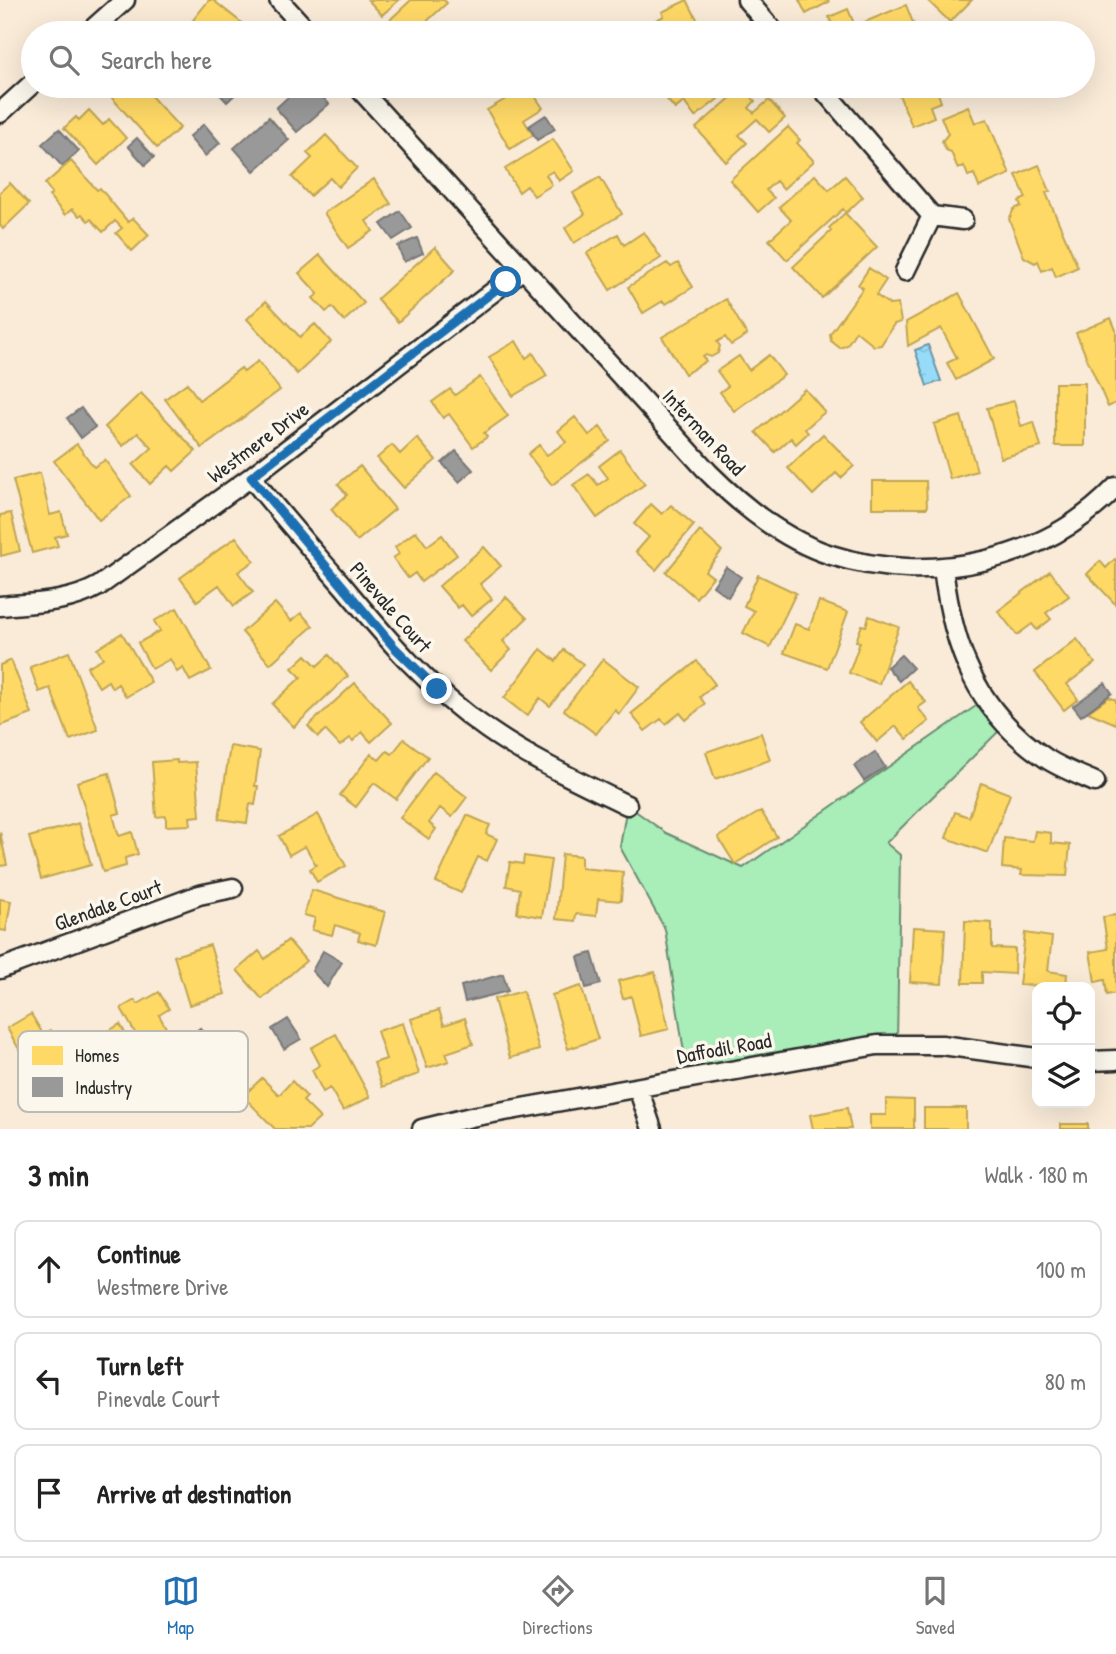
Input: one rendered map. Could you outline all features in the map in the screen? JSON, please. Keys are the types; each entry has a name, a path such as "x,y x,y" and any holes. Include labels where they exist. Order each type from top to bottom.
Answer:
{"street":[{"path":"101,21 125,0"},
{"path":"279,0 298,21"},
{"path":"747,0 765,21"},
{"path":"0,113 21,94"},
{"name":"Interman Road","path":"368,98 709,473 751,512 805,544 831,555 892,567 943,568 990,560 1042,539 1076,520 1116,486"},
{"path":"830,98 932,216 963,220"},
{"path":"905,271 932,216"},
{"name":"Westmere Drive","path":"0,606 62,600 87,593 111,578 251,477 523,270"},
{"name":"Pinevale Court","path":"251,477 394,647 437,689 488,730 572,779 627,805"},
{"path":"943,568 949,612 963,659 995,712 1038,753 1095,782"},
{"name":"Glendale Court","path":"0,969 199,895 233,888"},
{"name":"Daffodil Road","path":"422,1129 461,1119 877,1045 942,1045 1032,1057"},
{"path":"1095,1061 1116,1060"},
{"path":"638,1088 652,1129"}],"green space":[{"path":"986,699 1006,724 886,843 900,855 897,1044 688,1078 665,929 620,847 627,805 666,833 743,868"}],"water":[{"path":"928,345 941,381 927,386 915,350"}],"building: Homes":[{"path":"209,0 213,0 239,21 194,21"},
{"path":"368,0 399,0 382,15"},
{"path":"411,0 444,0 447,3 427,21 389,21"},
{"path":"687,0 698,21 654,21 664,16 662,12"},
{"path":"799,0 828,0 829,2 806,14"},
{"path":"927,0 972,0 951,21"},
{"path":"906,5 912,21 867,21"},
{"path":"848,9 853,21 831,21 829,17"},
{"path":"112,98 153,98 180,128 157,148"},
{"path":"508,98 536,98 543,108 524,120 533,135 510,149 487,110"},
{"path":"666,98 718,99 695,117 684,102 675,109"},
{"path":"730,98 752,98 755,101 749,108 754,113 769,100 785,118 769,132 757,119 739,135 747,143 726,162 696,128"},
{"path":"900,98 940,98 941,102 930,106 934,117 912,126"},
{"path":"968,106 975,123 987,119 1010,174 979,187 974,174 968,176 964,166 958,169 951,152 946,150 942,141 948,134 941,117"},
{"path":"89,110 103,125 109,119 126,138 98,165 64,128 76,117 79,120"},
{"path":"788,127 800,140 797,143 814,161 783,189 776,181 766,190 774,198 758,212 730,180"},
{"path":"326,135 357,168 338,187 330,178 310,196 292,177 312,158 307,153"},
{"path":"553,139 574,171 559,181 553,171 546,175 552,185 534,196 527,186 519,192 505,169"},
{"path":"71,161 97,190 100,188 128,222 133,218 149,235 132,251 116,233 122,228 115,221 103,232 91,219 88,221 72,209 65,215 49,196 52,193 45,184"},
{"path":"1039,165 1050,191 1046,193 1078,267 1056,277 1052,267 1042,271 1038,261 1035,263 1024,257 1009,219 1014,209 1021,206 1019,201 1026,198 1016,175"},
{"path":"815,175 829,190 845,176 863,197 846,213 843,209 787,260 769,240 791,220 779,207"},
{"path":"600,177 622,214 574,243 565,228 585,214 573,193"},
{"path":"374,179 391,204 366,221 373,231 348,248 324,213"},
{"path":"10,183 29,204 3,229 0,225 0,192"},
{"path":"845,213 877,247 822,298 793,267 831,231 829,228"},
{"path":"644,232 661,258 610,290 587,253 618,234 624,245"},
{"path":"435,247 455,270 398,322 377,299"},
{"path":"320,255 364,303 344,321 332,307 326,312 313,298 318,294 299,273"},
{"path":"667,263 671,267 678,263 693,287 666,304 663,301 643,313 628,287"},
{"path":"869,268 886,280 876,295 890,305 898,304 901,322 894,324 881,345 874,346 856,331 847,345 840,348 831,341 830,334 863,288 858,285"},
{"path":"959,293 994,359 956,380 947,363 957,358 941,328 908,346 906,322"},
{"path":"726,299 747,335 731,345 725,337 717,342 720,346 718,353 711,357 706,355 703,357 706,361 685,374 662,337"},
{"path":"266,301 300,337 315,324 331,342 297,374 247,319"},
{"path":"1111,318 1116,330 1116,403 1108,407 1076,333"},
{"path":"516,341 526,358 533,353 547,376 513,396 489,357"},
{"path":"769,355 784,375 734,411 720,392 728,386 717,371 739,356 749,370"},
{"path":"258,361 280,390 202,448 165,399 187,383 199,400 241,368 244,372"},
{"path":"480,377 508,416 484,433 487,437 473,447 449,414 443,418 432,402 450,389 455,395"},
{"path":"1055,383 1085,383 1085,446 1055,446"},
{"path":"805,389 825,412 805,429 808,433 796,444 791,438 775,452 756,432"},
{"path":"141,393 196,451 174,471 169,466 150,484 133,465 152,448 138,433 123,446 105,427"},
{"path":"1014,401 1021,426 1034,422 1041,447 1001,458 987,408"},
{"path":"961,416 977,471 950,479 934,424"},
{"path":"575,417 589,435 600,427 610,441 552,485 528,454 539,445 547,455 566,442 558,431"},
{"path":"823,434 854,466 841,478 836,473 813,495 788,468"},
{"path":"417,438 436,460 404,488 377,458 392,445 400,454"},
{"path":"77,444 94,467 105,460 131,496 99,520 54,461"},
{"path":"620,450 645,484 597,518 573,485 589,474 598,485 608,478 599,466"},
{"path":"360,466 395,509 357,541 331,509 347,495 338,484"},
{"path":"40,473 50,515 61,512 67,534 55,537 58,546 32,553 13,480"},
{"path":"872,481 926,481 927,508 872,508"},
{"path":"651,504 662,514 671,505 694,525 656,570 636,552 649,537 634,524"},
{"path":"11,513 20,551 1,556 0,515"},
{"path":"416,531 427,546 442,535 457,555 421,582 415,573 408,578 393,558 399,554 395,547"},
{"path":"700,531 722,551 705,571 713,577 696,598 666,572"},
{"path":"236,537 254,561 238,572 253,592 234,606 219,585 197,601 180,578"},
{"path":"484,547 501,566 480,584 492,599 471,616 462,605 458,608 439,586"},
{"path":"1115,559 1116,605 1087,574 1100,561 1106,568"},
{"path":"1050,571 1069,596 1046,613 1051,619 1037,630 1032,624 1017,635 998,611"},
{"path":"758,575 796,593 770,647 743,633 754,611 744,606"},
{"path":"506,597 527,618 503,641 511,650 491,670 462,641"},
{"path":"819,601 848,612 827,668 784,653 795,624 809,629"},
{"path":"275,603 291,621 301,613 313,626 270,664 242,632"},
{"path":"177,608 211,670 190,681 183,668 177,672 170,659 152,669 138,643 160,631 154,621"},
{"path":"869,616 899,627 879,684 849,673 860,642 856,641"},
{"path":"122,633 151,682 126,697 118,684 112,688 108,681 99,687 87,667 103,658 97,649"},
{"path":"1077,639 1095,663 1067,684 1078,699 1064,710 1035,672"},
{"path":"541,649 556,661 564,650 583,664 550,706 540,698 527,716 504,698"},
{"path":"69,652 98,730 70,740 50,688 39,692 30,667"},
{"path":"306,655 317,666 329,655 348,676 294,727 272,704 301,677 292,668"},
{"path":"603,659 639,687 619,714 615,710 596,734 564,710"},
{"path":"11,660 32,714 0,726 0,665"},
{"path":"697,661 715,684 700,697 705,704 686,720 680,713 666,724 661,719 645,731 631,714"},
{"path":"908,681 926,702 918,708 929,721 907,739 896,726 877,742 860,722"},
{"path":"355,683 392,723 371,742 362,732 353,741 350,738 340,746 325,730 318,737 308,726"},
{"path":"1109,697 1116,700 1116,724 1088,712"},
{"path":"761,733 770,760 715,779 706,752"},
{"path":"404,739 428,757 396,799 374,783 356,807 340,795 371,754 379,760 387,751 392,754"},
{"path":"230,746 260,751 255,805 250,804 247,823 219,819"},
{"path":"177,760 177,763 196,762 200,816 190,817 191,825 166,826 166,816 156,817 152,762"},
{"path":"434,772 467,797 452,817 440,808 429,823 436,829 429,839 400,818"},
{"path":"109,773 120,813 113,815 119,836 132,832 138,854 125,858 126,866 103,872 77,782"},
{"path":"981,783 1010,794 988,853 946,838 955,812 969,817"},
{"path":"761,811 777,837 735,864 718,837"},
{"path":"318,814 346,866 317,882 310,869 316,865 305,846 289,855 279,836"},
{"path":"467,815 490,825 486,834 497,839 487,861 478,857 461,893 436,882"},
{"path":"79,823 91,865 41,879 29,837"},
{"path":"1035,831 1051,833 1051,843 1070,845 1067,876 1021,875 1022,870 1002,868 1004,838 1033,841"},
{"path":"0,832 7,865 0,866"},
{"path":"562,854 581,856 581,868 623,872 621,901 598,899 596,916 576,914 575,921 556,919"},
{"path":"524,856 551,860 542,917 517,913 520,889 506,886 510,862 523,864"},
{"path":"312,890 385,912 376,945 358,940 360,933 335,925 332,935 312,930 315,918 304,915"},
{"path":"0,899 11,901 6,931 0,930"},
{"path":"1116,915 1116,993 1107,995 1105,980 1095,982 1090,952 1108,949 1103,917"},
{"path":"965,921 992,923 992,948 1015,949 1014,974 982,972 982,983 963,983"},
{"path":"913,927 945,929 942,984 910,982"},
{"path":"1025,933 1052,937 1048,971 1067,974 1066,982 1032,982 1032,986 1019,985"},
{"path":"288,940 306,961 262,999 237,970 259,951 265,959"},
{"path":"210,945 225,994 189,1005 174,956"},
{"path":"655,972 669,1029 641,1036 631,996 623,999 618,981"},
{"path":"581,986 598,1039 568,1049 552,995"},
{"path":"523,991 539,1050 510,1058 494,999"},
{"path":"159,992 169,1009 159,1015 168,1031 134,1031 121,1008 135,1000 138,1004"},
{"path":"439,1010 444,1025 465,1018 473,1044 446,1053 449,1061 427,1068 411,1019"},
{"path":"31,1014 41,1031 18,1031 18,1047 7,1028"},
{"path":"403,1023 419,1074 382,1087 374,1063 386,1059 377,1031"},
{"path":"120,1024 124,1031 109,1031"},
{"path":"336,1034 370,1097 343,1111 330,1088 323,1092 312,1070 320,1065 311,1048"},
{"path":"262,1078 279,1095 292,1081 307,1097 303,1101 320,1118 308,1129 275,1129 248,1101 248,1091"},
{"path":"886,1099 914,1100 914,1129 870,1129 870,1115 886,1115"},
{"path":"847,1108 851,1129 813,1129 810,1115"},
{"path":"924,1108 966,1108 966,1129 924,1129"},
{"path":"1061,1124 1088,1124 1088,1129 1061,1129"}],"building: Industry":[{"path":"287,98 323,98 329,104 297,132 276,108"},
{"path":"546,115 555,129 537,140 529,126"},
{"path":"269,117 289,140 254,171 234,148"},
{"path":"204,124 220,143 205,156 189,137"},
{"path":"59,129 79,151 62,166 42,144"},
{"path":"137,138 154,157 145,165 128,146"},
{"path":"400,211 412,228 393,240 381,224"},
{"path":"417,238 423,253 404,262 398,246"},
{"path":"81,408 95,427 81,438 67,418"},
{"path":"456,451 473,470 459,482 442,463"},
{"path":"726,567 741,577 728,597 713,586"},
{"path":"901,655 913,668 899,681 887,667"},
{"path":"1105,683 1112,693 1081,716 1073,706"},
{"path":"875,752 885,767 864,781 854,766"},
{"path":"323,951 342,962 327,987 312,971"},
{"path":"592,953 601,984 586,988 578,957"},
{"path":"503,974 508,991 465,1002 461,986"},
{"path":"288,1019 301,1039 284,1049 272,1029"}],"route":[{"path":"437,689 394,647 251,477 506,282"}]}
